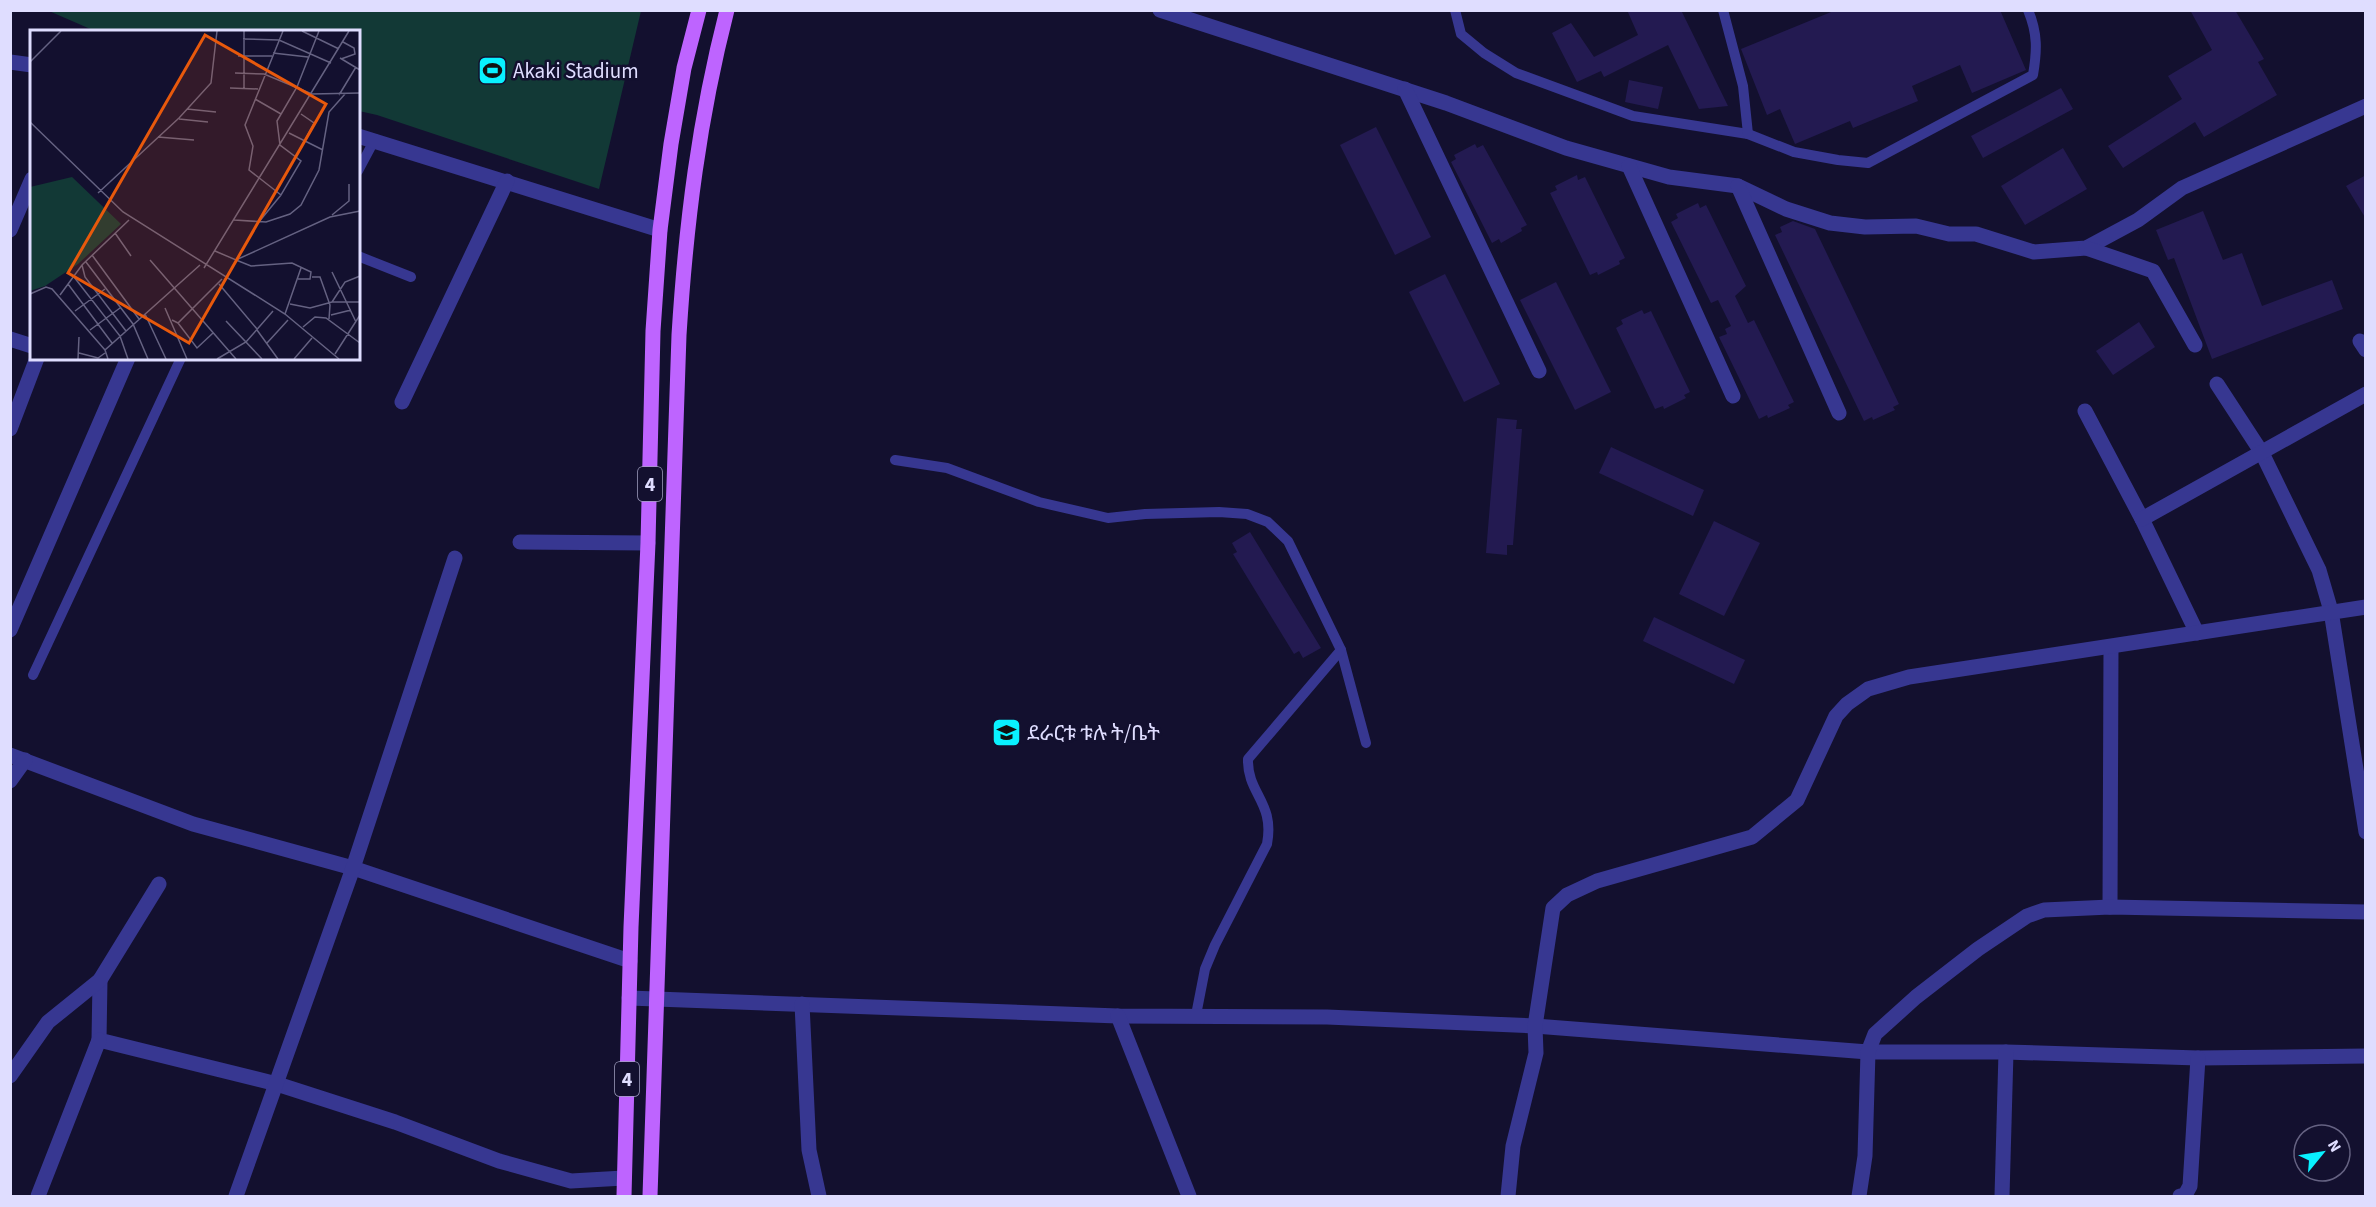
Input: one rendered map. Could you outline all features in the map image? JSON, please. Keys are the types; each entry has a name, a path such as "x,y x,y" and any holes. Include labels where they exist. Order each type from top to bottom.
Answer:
{"main road":[{"name":"4","path":"624,1197 630,961 648,543 653,331 660,230 680,90 699,10"},
{"path":"650,1197 679,335 685,237 696,154 711,72 727,10"}],"street":[{"path":"1160,10 1405,89 1566,148 1669,177 1738,186 1786,209 1830,223 1864,227 1916,226 1949,234 1976,234 2034,252 2086,248 2153,271 2195,345"},
{"path":"10,62 30,65"},
{"path":"1405,89 1539,371"},
{"path":"2086,248 2138,220 2182,188 2366,106"},
{"path":"360,136 375,139 660,230"},
{"path":"1629,166 1733,396"},
{"path":"402,402 507,182"},
{"path":"10,230 30,184"},
{"path":"1738,186 1839,413"},
{"path":"10,339 30,345"},
{"path":"10,429 36,360"},
{"path":"10,630 127,360"},
{"path":"2217,384 2262,453 2319,570 2331,611 2366,832"},
{"path":"2142,519 2366,394"},
{"path":"2085,411 2142,519 2197,633"},
{"path":"520,542 648,543"},
{"path":"236,1197 353,868 455,558"},
{"path":"1508,1197 1513,1146 1536,1053 1536,1026 1553,908 1557,902 1597,881 1752,837 1797,800 1836,716 1847,704 1868,689 1910,677 2366,607"},
{"path":"2110,908 2111,646"},
{"path":"10,781 18,757 193,824 353,868 630,961"},
{"path":"10,1076 48,1022 100,980 159,884"},
{"path":"1859,1197 1865,1156 1868,1052 1875,1034 1978,949 2027,916 2044,910 2110,908 2366,912"},
{"path":"38,1197 99,1040 100,980"},
{"path":"629,998 1118,1016 1327,1017 1536,1026 1868,1052 2006,1052 2198,1058 2366,1056"},
{"path":"802,1005 810,1150 819,1197"},
{"path":"1118,1016 1189,1197"},
{"path":"99,1040 277,1084 395,1122 499,1161 571,1181 624,1178"},
{"path":"2002,1197 2006,1052"},
{"path":"2180,1197 2185,1195 2190,1186 2198,1058"},
{"path":"567,1197 571,1181"}],"lane":[{"path":"1455,10 1461,34 1484,54 1516,73 1633,116 1748,134 1794,152 1868,163 2033,75 2038,49 2036,30 2028,10"},
{"path":"1723,10 1743,86 1748,134"},
{"path":"360,167 375,139"},
{"path":"360,257 411,277"},
{"path":"33,675 180,360"},
{"path":"895,460 947,468 1039,502 1108,518 1219,512 1247,513 1268,522 1288,541 1341,650 1366,743"},
{"path":"1196,1015 1205,969 1267,844 1269,815 1248,771 1248,759 1341,650"}],"green space":[{"name":"Akaki Stadium","path":"49,11 641,11 599,189 360,111 360,30 93,30"}],"building":[{"path":"1627,10 1681,10 1728,106 1699,109 1668,45 1604,77 1601,71 1577,82 1552,33 1571,23 1594,57 1638,35"},
{"path":"1836,10 2000,10 2026,70 1972,93 1960,65 1912,86 1918,101 1853,128 1850,121 1795,144 1780,109 1767,115 1741,49"},
{"path":"2190,10 2235,10 2264,59 2258,62 2277,95 2204,137 2195,122 2123,168 2108,146 2182,99 2168,76 2212,50"},
{"path":"1629,80 1663,87 1658,109 1625,102"},
{"path":"2061,88 2073,109 1983,158 1971,136"},
{"path":"1376,127 1431,237 1395,255 1340,145"},
{"path":"1475,144 1477,148 1483,145 1527,225 1521,228 1522,231 1501,243 1499,239 1492,243 1451,162 1456,159 1454,155"},
{"path":"2063,148 2087,189 2025,225 2001,186"},
{"path":"1577,175 1578,180 1585,177 1625,258 1619,261 1620,264 1598,275 1597,272 1590,275 1550,193 1557,190 1555,186"},
{"path":"2366,175 2366,219 2346,186"},
{"path":"1698,203 1700,208 1706,205 1746,286 1735,296 1748,323 1754,320 1794,402 1788,405 1790,408 1768,418 1767,415 1759,419 1719,337 1727,334 1725,329 1731,326 1718,300 1711,303 1671,222 1678,218 1676,214"},
{"path":"2203,211 2223,260 2242,253 2262,306 2332,280 2343,309 2212,359 2174,258 2168,260 2156,230"},
{"path":"1793,221 1815,229 1899,404 1893,407 1895,410 1873,420 1872,417 1864,421 1775,235 1782,232 1780,227"},
{"path":"1445,274 1500,384 1464,402 1409,292"},
{"path":"1556,282 1611,392 1575,410 1520,300"},
{"path":"1642,310 1644,314 1651,311 1690,392 1684,395 1686,398 1664,409 1663,406 1655,409 1616,328 1623,324 1621,320"},
{"path":"2139,322 2155,347 2113,375 2096,351"},
{"path":"1497,418 1517,420 1516,429 1522,429 1513,545 1507,545 1507,555 1486,553"},
{"path":"1611,447 1704,490 1693,516 1599,473"},
{"path":"1714,521 1760,543 1724,616 1679,594"},
{"path":"1250,532 1321,648 1303,658 1299,651 1294,654 1233,554 1237,552 1232,543"},
{"path":"1654,617 1745,660 1734,684 1643,641"}],"place":[{"name":"Akaki Stadium","path":"492,71"},
{"name":"ደራርቱ ቱሉ ት/ቤት","path":"1006,733"}]}
